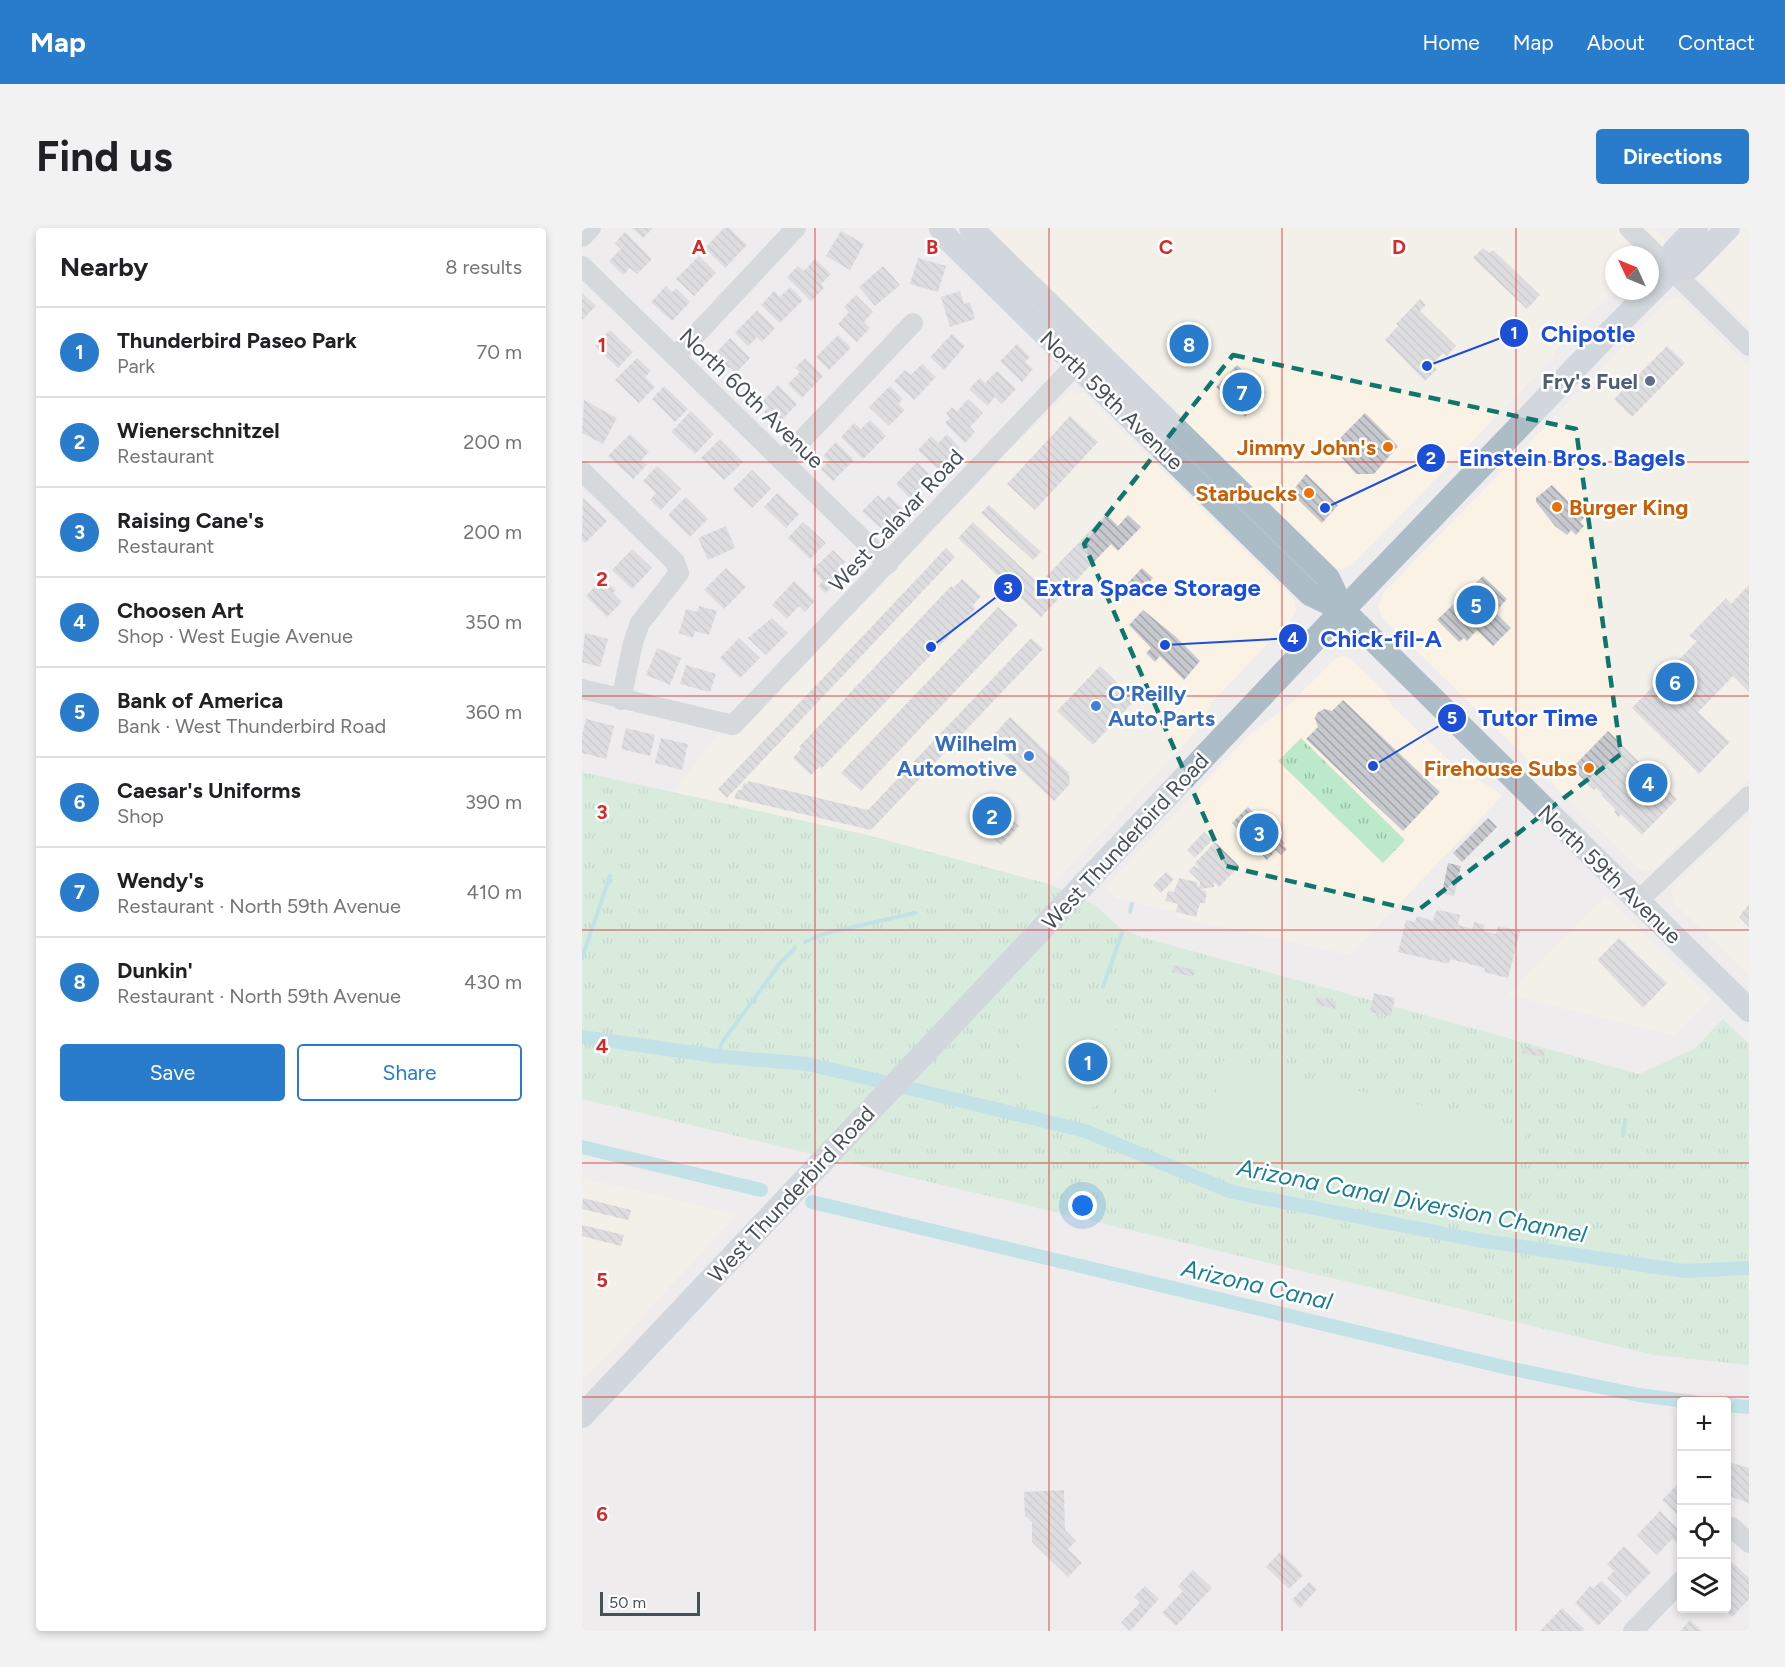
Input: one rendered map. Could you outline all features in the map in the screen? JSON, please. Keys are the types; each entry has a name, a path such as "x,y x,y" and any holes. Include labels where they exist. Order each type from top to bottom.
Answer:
{"main road":[{"name":"North 59th Avenue","path":"941,228 946,237 1226,479 1328,578 1343,610"},
{"name":"North 59th Avenue","path":"971,228 1166,453 1310,594 1343,610 1749,1010"},
{"name":"West Thunderbird Road","path":"1672,270 1674,251 1696,228"},
{"name":"West Thunderbird Road","path":"582,1416 1343,610 1672,270 1690,267 1728,228"},
{"path":"1166,453 1187,461 1213,483 1226,479"}],"street":[{"path":"582,237 591,228"},
{"path":"675,357 796,228"},
{"path":"1629,228 1749,346"},
{"name":"North 60th Avenue","path":"582,266 888,564"},
{"path":"782,461 913,323"},
{"name":"West Calavar Road","path":"621,700 734,725 1084,356"},
{"path":"582,471 675,562 680,573 640,623 633,643 621,700 582,689"},
{"path":"1638,902 1749,796"},
{"path":"1731,1531 1749,1543"},
{"path":"1633,1631 1677,1585"}],"highlighted area":[{"path":"1233,355 1576,429 1621,754 1417,911 1226,866 1084,544"}],"shaded area":[{"path":"987,228 1653,228 1666,241 1659,248 1659,246 1605,246 1605,299 1561,340 1553,358 1352,565 1342,569 1335,568"},
{"path":"1737,228 1749,228 1749,328 1698,277 1698,273"},
{"path":"1677,298 1682,300 1749,366 1749,780 1658,865 1648,871 1637,867 1382,617 1378,606 1384,592 1668,300"},
{"path":"1069,392 1085,394 1290,595 1295,601 1296,611 1291,620 1211,703 1197,730 1052,885 867,835 673,793 717,735 734,736 741,732"},
{"path":"1343,656 1351,659 1384,691 1392,706 1453,764 1503,795 1350,955 1179,918 1176,912 1116,898 1105,888 1248,736 1289,705 1336,658"},
{"path":"1749,815 1749,975 1675,904 1671,893 1674,885"},
{"path":"1605,896 1711,998 1673,1036 1508,995"},
{"path":"582,1178 737,1214 595,1368 582,1378"}],"green space":[{"path":"1301,738 1405,840 1383,863 1278,761"},
{"path":"582,772 867,835 1052,885 1095,905 1120,928 1141,937 1639,1074 1694,1049 1723,1019 1749,1044 1749,1365 1654,1355 582,1099"},
{"path":"1071,1006 1091,1010 1108,1022 1120,1039 1124,1059 1120,1079 1108,1096 1091,1108 1071,1112 1051,1108 1034,1096 1022,1079 1018,1059 1022,1039 1034,1022 1051,1010"},
{"path":"1223,1061 1527,1129 1504,1232 1200,1165"}],"building":[{"path":"632,228 653,228 643,238"},
{"path":"724,228 729,228 747,245 725,268 705,248"},
{"path":"841,231 864,244 850,270 826,256"},
{"path":"625,232 652,259 637,274 630,268 623,275 609,261 621,249 615,243"},
{"path":"1483,248 1489,253 1493,250 1540,295 1527,309 1473,258"},
{"path":"699,256 716,273 694,296 676,279"},
{"path":"918,258 946,266 938,292 910,284"},
{"path":"815,259 831,274 821,284 824,288 811,301 787,277 798,266 804,271"},
{"path":"883,266 900,285 875,306 859,287"},
{"path":"666,286 672,292 676,288 690,302 672,321 651,302"},
{"path":"790,287 803,300 780,323 761,305 774,291 780,297"},
{"path":"960,291 964,304 970,302 975,319 950,327 941,297"},
{"path":"582,293 596,306 582,320"},
{"path":"856,295 873,312 864,322 870,328 857,342 838,324 849,312 844,307"},
{"path":"1420,299 1426,305 1420,311 1456,346 1447,356 1443,353 1432,364 1437,369 1425,381 1385,340 1398,326 1396,324"},
{"path":"757,310 775,328 762,342 757,337 748,346 735,333"},
{"path":"1183,321 1197,334 1200,331 1208,339 1205,342 1211,347 1206,351 1208,353 1195,364 1166,341"},
{"path":"610,330 633,352 618,368 595,346"},
{"path":"952,334 965,346 944,370 930,357"},
{"path":"838,335 851,348 829,370 816,357"},
{"path":"730,338 750,358 736,373 730,367 723,374 709,360"},
{"path":"1017,344 1030,357 1025,362 1033,369 1022,382 1000,361"},
{"name":"Fry's Fuel","path":"1667,346 1685,363 1632,417 1614,399"},
{"path":"637,358 651,371 645,377 655,387 639,403 615,380"},
{"path":"805,358 823,376 802,398 788,384 800,372 795,368"},
{"path":"922,364 936,377 914,400 894,381 905,370 911,375"},
{"path":"1237,365 1266,392 1245,417 1224,395 1223,397 1219,393 1216,387"},
{"path":"997,371 1016,389 1002,404 995,397 987,406 969,389 980,378 985,383"},
{"path":"778,385 797,404 777,425 764,412 769,407 763,401"},
{"path":"664,386 688,409 675,422 652,399"},
{"path":"890,386 903,399 898,404 905,410 889,426 869,407"},
{"path":"968,399 983,413 970,427 975,432 965,443 945,423 950,418 946,413 952,407 957,411"},
{"path":"584,400 617,418 603,444 582,433"},
{"path":"691,411 714,434 695,454 671,432"},
{"path":"1365,413 1398,446 1374,474 1356,474 1332,446"},
{"path":"1070,416 1098,442 1035,510 1007,484"},
{"path":"870,420 886,436 863,459 841,437 854,423 861,429"},
{"path":"630,434 649,452 641,460 647,465 633,479 608,456"},
{"path":"947,434 960,448 939,470 918,450 931,436 938,443"},
{"path":"720,439 743,462 724,480 701,458"},
{"path":"836,442 854,460 833,481 821,469 829,461 823,456"},
{"path":"917,462 931,476 910,498 896,484"},
{"path":"657,466 681,489 661,510 650,500 656,493 643,481"},
{"path":"752,470 771,489 752,508 733,489"},
{"path":"1306,474 1338,505 1322,523 1291,493"},
{"name":"Burger King","path":"1552,485 1584,518 1580,522 1584,526 1576,535 1571,530 1567,535 1555,526 1536,502 1536,498"},
{"path":"777,493 799,514 786,528 764,507"},
{"path":"878,495 884,501 889,496 903,509 883,530 862,511"},
{"path":"686,497 708,519 690,537 668,515"},
{"path":"583,498 607,521 585,543 582,540"},
{"path":"989,505 1041,552 1033,560 981,513"},
{"path":"1106,514 1118,526 1128,515 1141,527 1118,551 1111,544 1041,617 958,538 973,522 1039,584"},
{"path":"803,522 826,543 810,559 788,538"},
{"path":"726,526 735,548 708,560 698,538"},
{"path":"946,548 955,557 727,798 718,789"},
{"path":"632,549 652,568 632,589 612,570"},
{"path":"833,550 845,562 837,570 843,576 825,593 818,586 823,581 812,570"},
{"path":"726,568 746,587 724,609 704,590"},
{"path":"1142,568 1153,578 1138,594 1127,584"},
{"path":"1483,576 1507,599 1495,612 1511,628 1493,646 1477,630 1467,641 1464,638 1459,642 1437,620"},
{"path":"603,578 616,590 613,593 622,602 607,617 586,596"},
{"path":"962,579 981,596 973,605 976,608 822,768 820,766 811,775 793,758 801,749 799,747 951,586 953,588"},
{"path":"794,581 815,601 805,612 799,606 787,619 772,605"},
{"path":"1749,585 1749,692 1733,676 1698,712 1730,742 1699,774 1632,708 1697,641 1689,636 1726,598 1731,604"},
{"path":"699,606 717,611 709,635 695,631 693,638 679,633 686,609 697,612"},
{"path":"998,607 1018,625 861,791 841,773"},
{"path":"1143,610 1175,636 1200,661 1184,680 1160,656 1155,662 1146,653 1151,648 1129,625"},
{"path":"772,618 788,633 766,655 748,638"},
{"path":"585,633 608,639 600,667 582,662"},
{"path":"739,638 760,658 740,678 720,658"},
{"path":"1031,638 1043,649 871,830 734,798 738,790 742,790 744,783 747,784 748,781 868,810"},
{"path":"657,648 681,658 670,685 646,675"},
{"path":"686,665 716,674 710,692 680,684"},
{"name":"O'Reilly Auto Parts","path":"1100,666 1135,700 1093,745 1057,711"},
{"path":"1343,700 1440,792 1403,831 1306,739 1318,727 1315,718 1317,713 1324,709 1332,711"},
{"name":"Wilhelm Automotive","path":"1010,717 1069,773 1070,784 1054,801 989,740"},
{"path":"586,719 614,726 606,759 582,753 582,736"},
{"path":"626,728 655,735 650,756 621,749"},
{"path":"1608,731 1639,762 1635,766 1642,773 1646,769 1677,799 1642,835 1621,814 1618,817 1614,812 1616,810 1601,795 1603,794 1596,788 1594,790 1572,768"},
{"path":"661,738 688,744 682,770 655,763"},
{"path":"991,799 1019,826 1001,845 982,828 989,820 980,812"},
{"path":"1248,807 1285,843 1283,845 1287,849 1281,855 1276,850 1267,860 1232,823"},
{"path":"1488,818 1497,827 1462,862 1453,853"},
{"path":"1204,832 1212,840 1195,858 1187,850"},
{"path":"1215,842 1239,866 1219,887 1214,882 1214,887 1200,889 1207,892 1205,903 1200,903 1196,917 1176,912 1178,904 1165,901 1168,891 1174,892 1179,878 1197,882 1198,887 1200,885 1200,882 1189,871 1194,866 1200,869 1195,863"},
{"path":"1448,863 1461,866 1454,896 1442,893"},
{"path":"1166,872 1174,879 1161,893 1153,885"},
{"path":"1749,904 1749,927 1739,917"},
{"path":"1436,911 1460,915 1458,925 1472,929 1474,922 1485,925 1483,931 1496,934 1498,926 1520,931 1508,978 1484,972 1485,968 1450,959 1449,964 1398,952 1406,920 1415,922 1417,916 1433,921"},
{"path":"1619,938 1667,983 1643,1008 1597,960"},
{"path":"1173,965 1195,970 1193,977 1172,972"},
{"path":"1374,993 1395,998 1391,1016 1370,1012"},
{"path":"1317,997 1337,1002 1335,1009 1315,1004"},
{"path":"1524,1046 1545,1051 1544,1057 1522,1053"},
{"path":"583,1198 631,1210 628,1220 582,1209"},
{"path":"582,1225 624,1235 621,1246 582,1236"},
{"path":"1731,1463 1749,1468 1749,1503 1731,1497"},
{"path":"1677,1485 1677,1514 1662,1500"},
{"path":"1064,1490 1065,1530 1076,1541 1068,1549 1082,1563 1068,1577 1032,1542 1032,1522 1025,1516 1024,1492"},
{"path":"1660,1511 1677,1528 1677,1543 1672,1539 1657,1555 1637,1535"},
{"path":"1624,1546 1651,1572 1627,1597 1607,1578 1614,1571 1607,1564"},
{"path":"1280,1552 1303,1575 1289,1589 1266,1567"},
{"path":"1731,1563 1749,1578 1749,1599 1732,1617 1728,1613 1731,1613"},
{"path":"1193,1570 1212,1588 1176,1626 1162,1613 1183,1591 1178,1586"},
{"path":"1601,1581 1622,1601 1598,1626 1575,1603 1590,1586 1593,1589"},
{"path":"1309,1582 1317,1589 1300,1608 1292,1600"},
{"path":"1145,1586 1159,1599 1130,1631 1121,1622 1140,1603 1134,1597"},
{"path":"1562,1608 1584,1629 1583,1631 1540,1631"},
{"path":"1690,1620 1702,1631 1680,1631"}],"waterway":[{"path":"582,958 610,876"},
{"path":"1130,912 1132,904"},
{"path":"805,942 823,934 915,913"},
{"path":"1103,987 1122,933"},
{"path":"716,1056 723,1041 781,962 795,948"},
{"name":"Arizona Canal Diversion Channel","path":"582,1037 716,1056 808,1064 1085,1131 1232,1192 1471,1239 1684,1271 1749,1268"},
{"path":"1623,1136 1625,1120"},
{"path":"582,1147 761,1190"},
{"name":"Arizona Canal","path":"812,1202 1508,1368 1639,1395 1677,1400"},
{"name":"Arizona Canal","path":"1731,1405 1749,1407"}],"place":[{"name":"Dunkin'","path":"1189,344"},
{"name":"Chipotle","path":"1427,366"},
{"name":"Fry's Fuel","path":"1650,381"},
{"name":"Wendy's","path":"1242,392"},
{"name":"Jimmy John's","path":"1388,447"},
{"name":"Starbucks","path":"1309,493"},
{"name":"Burger King","path":"1557,507"},
{"name":"Einstein Bros. Bagels","path":"1325,508"},
{"name":"Bank of America","path":"1476,605"},
{"name":"Chick-fil-A","path":"1165,645"},
{"name":"Extra Space Storage","path":"931,647"},
{"name":"Caesar's Uniforms","path":"1675,682"},
{"name":"O'Reilly Auto Parts","path":"1096,706"},
{"name":"Wilhelm Automotive","path":"1029,756"},
{"name":"Tutor Time","path":"1373,766"},
{"name":"Firehouse Subs","path":"1589,768"},
{"name":"Choosen Art","path":"1648,783"},
{"name":"Wienerschnitzel","path":"992,816"},
{"name":"Raising Cane's","path":"1259,833"},
{"name":"Thunderbird Paseo Park","path":"1088,1062"}]}
